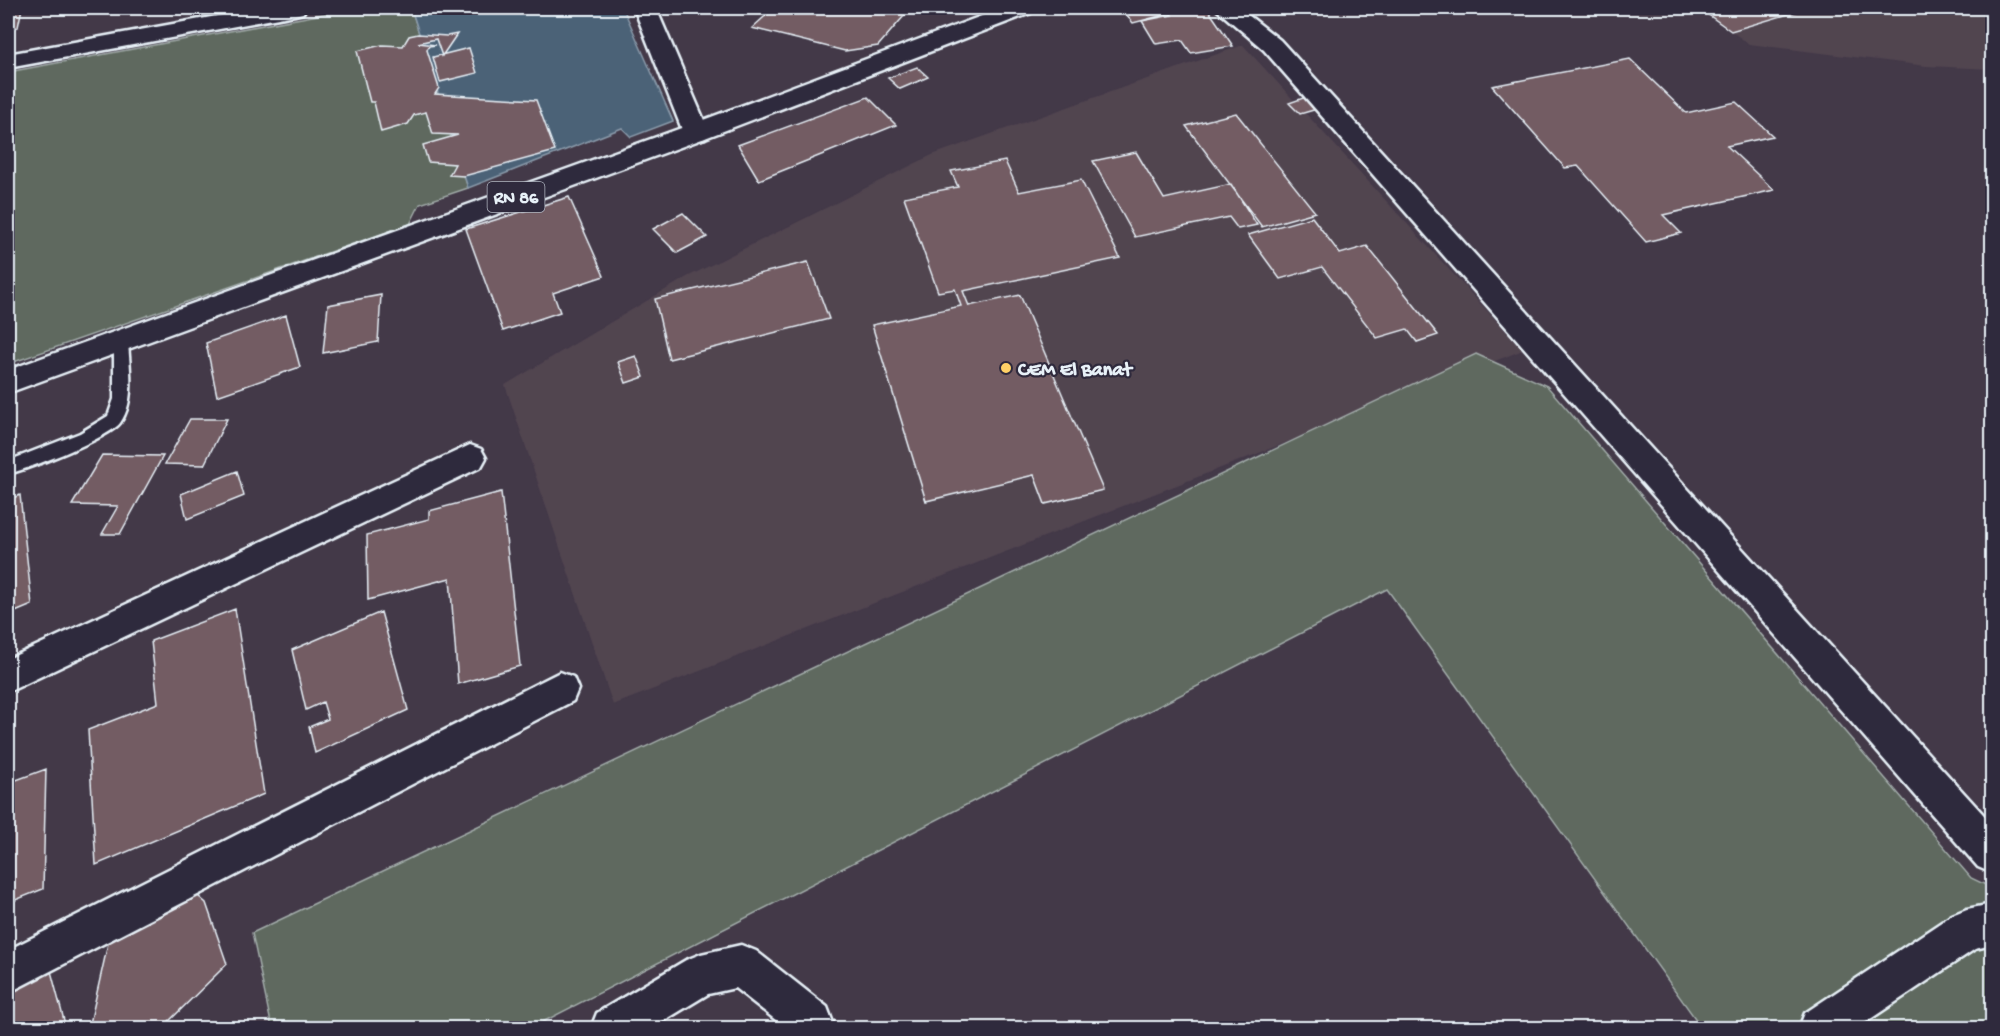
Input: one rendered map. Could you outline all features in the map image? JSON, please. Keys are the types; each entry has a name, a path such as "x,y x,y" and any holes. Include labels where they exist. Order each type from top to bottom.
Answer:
{"street":[{"path":"8,61 206,16 295,8"},
{"path":"645,8 696,132"},
{"name":"RN 86","path":"8,382 696,132 1023,8"},
{"path":"1226,8 1252,32 1272,45 1992,853"},
{"path":"8,676 470,458"},
{"path":"8,972 560,688"},
{"path":"1820,1029 1967,930 1992,925"},
{"path":"612,1029 701,975 741,966 812,1022 814,1029"}],"lane":[{"path":"8,468 86,438 114,420 122,399 121,341"}],"shaded area":[{"path":"1699,8 1992,8 1992,69 1926,66 1749,44"},
{"name":"CEM El Banat","path":"1243,45 1523,350 613,705 505,385 687,277 932,155"}],"green space":[{"path":"356,8 411,8 468,188 420,204 410,224 8,364 8,72"},
{"path":"1476,354 1547,386 1971,878 1992,888 1992,1028 1702,1028 1387,589 531,1028 272,1028 252,933"}],"water":[{"path":"411,8 623,8 673,121 631,137 622,128 468,188"}],"building":[{"path":"8,8 22,8 18,27 8,29"},
{"path":"774,8 911,8 878,46 845,51 752,28"},
{"path":"1120,8 1166,8 1171,13 1133,23"},
{"path":"1167,8 1207,8 1233,46 1191,53 1182,40 1156,44 1142,21 1172,15"},
{"path":"1699,8 1809,8 1731,31"},
{"path":"418,34 447,36 457,34 442,56 436,39 418,43 436,45 429,46 427,50 439,88 435,94 536,100 555,151 464,176 449,175 455,164 428,162 423,145 458,135 433,134 426,112 414,115 408,124 381,132 374,102 370,102 357,51 382,45 403,46 409,36"},
{"path":"469,48 477,73 440,82 433,57"},
{"path":"1630,59 1686,113 1736,102 1773,136 1727,146 1774,190 1663,215 1681,233 1646,242 1578,166 1565,168 1492,86"},
{"path":"917,67 928,77 900,89 888,78"},
{"path":"868,97 896,125 759,180 738,145"},
{"path":"1306,97 1317,109 1300,114 1289,103"},
{"path":"1236,113 1315,212 1262,227 1186,126"},
{"path":"1136,152 1164,199 1231,184 1257,225 1238,229 1229,217 1135,237 1093,161"},
{"path":"1005,161 1019,192 1081,180 1120,258 963,291 969,306 1020,295 1103,490 1045,504 1034,475 926,501 872,325 961,306 955,289 938,292 904,197 958,187 951,171"},
{"path":"569,197 604,276 553,293 560,312 503,331 466,229"},
{"path":"683,213 707,237 677,253 653,229"},
{"path":"1312,217 1340,254 1367,246 1438,335 1417,342 1407,329 1377,338 1322,267 1280,279 1248,235"},
{"path":"808,262 829,319 669,359 655,299"},
{"path":"381,295 378,342 323,353 328,305"},
{"path":"286,315 300,367 217,396 206,343"},
{"path":"636,356 644,377 626,383 618,362"},
{"path":"190,419 227,419 204,465 165,464"},
{"path":"102,455 163,456 120,534 102,534 118,506 72,505"},
{"path":"237,471 244,496 187,519 181,494"},
{"path":"501,492 520,666 458,684 450,578 368,600 367,535 429,519 429,511"},
{"path":"20,495 32,605 8,615 8,500"},
{"path":"235,609 264,794 96,865 88,730 158,703 151,641"},
{"path":"381,612 408,710 315,753 309,727 328,719 323,702 306,710 292,650"},
{"path":"46,769 43,889 8,903 8,783"},
{"path":"191,890 206,903 227,964 162,1028 89,1028 109,939"},
{"path":"42,937 66,1028 8,1028 8,969 11,954"}],"place":[{"name":"CEM El Banat","path":"1006,368"}]}
